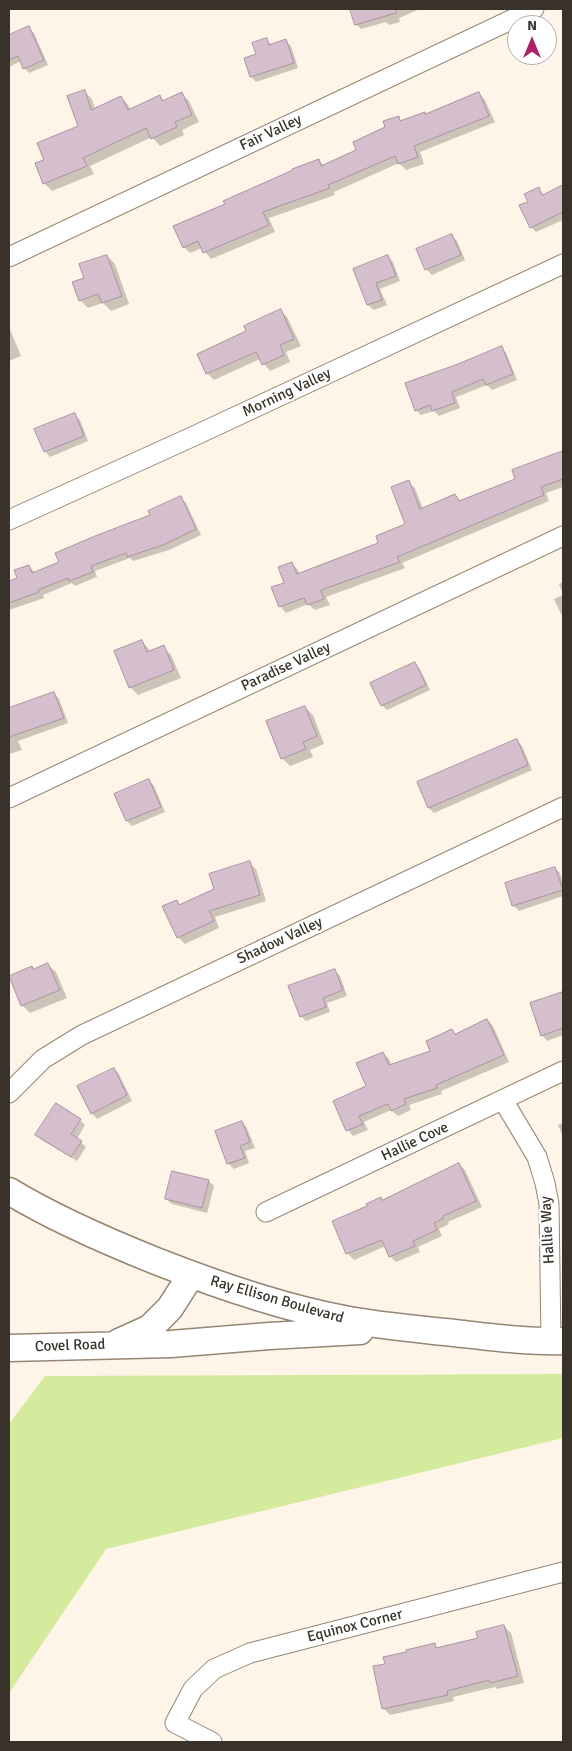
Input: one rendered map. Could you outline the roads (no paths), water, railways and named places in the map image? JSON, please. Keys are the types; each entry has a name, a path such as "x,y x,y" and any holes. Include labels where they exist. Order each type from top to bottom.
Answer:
{"street":[{"name":"Fair Valley","path":"9,257 534,9"},
{"name":"Morning Valley","path":"9,520 563,264"},
{"name":"Paradise Valley","path":"9,798 563,536"},
{"name":"Shadow Valley","path":"9,1093 43,1059 82,1035 563,808"},
{"name":"Hallie Cove","path":"266,1212 563,1072"},
{"name":"Hallie Way","path":"503,1100 554,1182 549,1204 557,1341"},
{"name":"Ray Ellison Boulevard","path":"9,1191 26,1202 110,1242 191,1275 248,1295 301,1310 345,1320 405,1328 557,1341"},
{"name":"Covel Road","path":"9,1348 109,1346 150,1328 170,1308 191,1275"},
{"path":"109,1346 171,1344 405,1328"},
{"name":"Equinox Corner","path":"212,1742 175,1723 193,1689 214,1669 250,1653 563,1572"}]}
